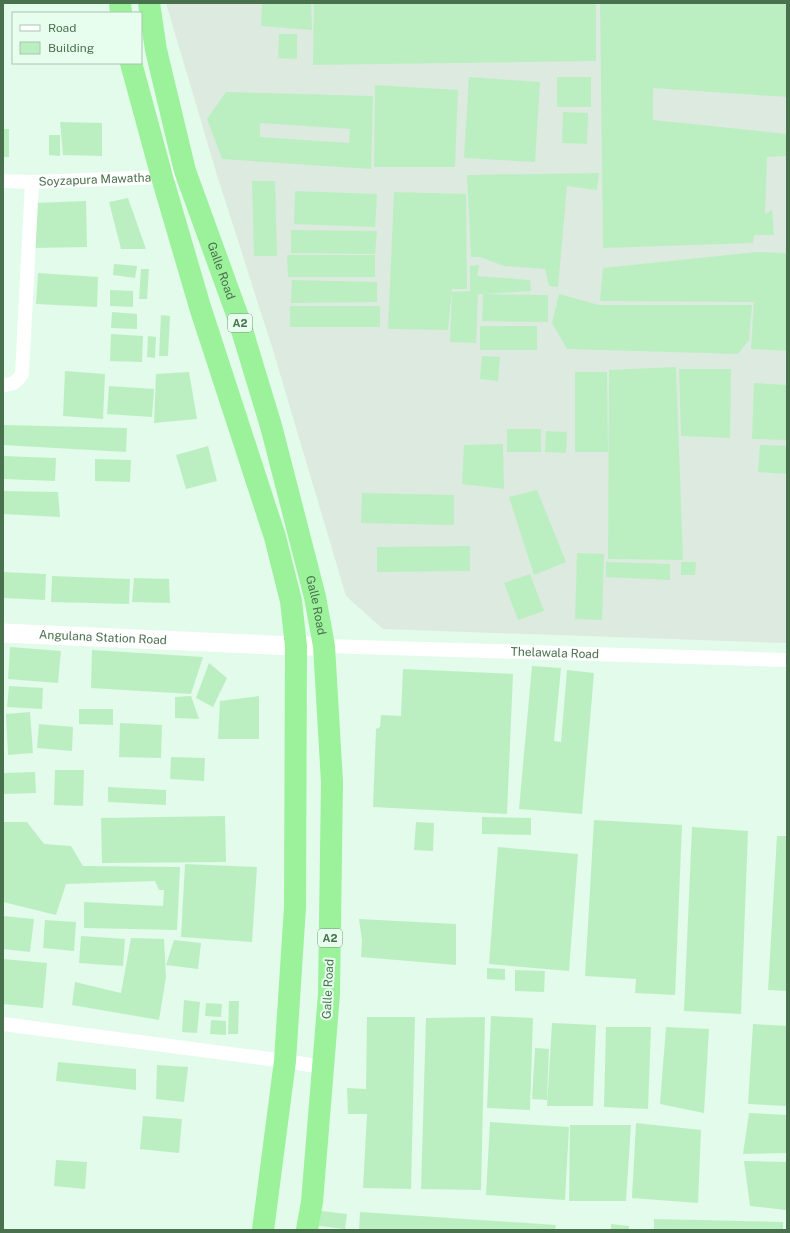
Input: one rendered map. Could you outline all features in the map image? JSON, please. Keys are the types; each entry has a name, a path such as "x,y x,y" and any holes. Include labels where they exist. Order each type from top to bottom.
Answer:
{"highway":[{"name":"Galle Road","path":"149,3 156,50 185,171 238,318 271,426 315,597 324,646 332,782 329,994 312,1202 307,1230"},
{"name":"Galle Road","path":"131,64 200,307 275,537 291,601 296,646 295,907 285,1061 263,1230"}],"street":[{"name":"Soyzapura Mawatha","path":"3,181 32,182 162,177 185,171"},
{"path":"3,385 11,385 18,380 22,374 32,182"},
{"name":"Angulana Station Road","path":"3,633 296,646"},
{"path":"296,646 324,646"},
{"name":"Thelawala Road","path":"324,646 787,660"},
{"path":"3,1024 323,1067"}],"shaded area":[{"path":"166,3 787,3 787,643 383,629 346,596 273,350 217,175"}],"building":[{"path":"262,3 311,3 312,30 261,26"},
{"path":"314,3 596,3 596,61 313,65"},
{"path":"600,3 787,3 787,97 653,88 653,120 787,134 787,156 767,157 765,214 772,210 774,235 754,235 753,243 603,248"},
{"path":"279,34 297,34 297,59 278,58"},
{"path":"469,77 540,82 535,162 464,158"},
{"path":"557,77 591,77 591,107 557,107"},
{"path":"375,85 458,90 455,167 374,167"},
{"path":"226,92 373,96 371,169 222,159 207,119","holes":["260,123 350,129 349,143 260,137"]},
{"path":"563,112 588,113 587,144 562,143"},
{"path":"60,122 102,123 102,156 63,155"},
{"path":"3,129 9,129 9,157 3,157"},
{"path":"49,135 60,135 60,156 49,155"},
{"path":"599,173 597,190 567,186 558,287 549,286 545,269 504,266 480,257 471,257 467,175"},
{"path":"252,181 275,181 277,256 254,256"},
{"path":"295,191 377,194 375,227 294,224"},
{"path":"394,192 466,194 467,289 452,289 448,330 388,329"},
{"path":"128,198 146,249 121,249 109,202"},
{"path":"86,201 87,247 35,248 34,203"},
{"path":"291,230 377,231 375,254 291,253"},
{"path":"757,252 787,253 787,351 751,349 754,302 600,301 603,268"},
{"path":"287,255 375,255 375,277 288,277"},
{"path":"114,264 137,266 135,278 113,275"},
{"path":"479,265 477,276 530,280 531,291 484,294 548,295 548,322 482,321 483,294 478,294 476,343 450,342 452,292 470,291 470,266"},
{"path":"141,269 149,269 147,299 139,299"},
{"path":"38,273 98,277 97,307 36,304"},
{"path":"292,280 377,282 377,302 291,303"},
{"path":"110,290 133,291 133,307 110,306"},
{"path":"559,294 599,305 752,305 749,340 738,354 567,349 552,323"},
{"path":"290,306 380,306 380,327 290,327"},
{"path":"112,312 137,314 137,329 111,328"},
{"path":"161,315 170,316 168,356 159,356"},
{"path":"480,326 537,326 537,350 480,350"},
{"path":"111,334 143,336 142,362 110,361"},
{"path":"148,336 156,337 155,358 147,357"},
{"path":"482,356 500,357 498,381 480,379"},
{"path":"676,367 683,560 608,559 609,370"},
{"path":"679,369 731,369 730,438 681,436"},
{"path":"65,371 105,374 103,419 63,416"},
{"path":"189,372 197,419 154,423 156,374"},
{"path":"575,372 607,372 608,452 575,452"},
{"path":"754,383 787,385 787,440 752,439"},
{"path":"109,386 154,389 152,417 107,414"},
{"path":"3,425 127,428 126,452 3,445"},
{"path":"507,429 541,429 541,452 507,452"},
{"path":"546,431 567,432 566,453 545,452"},
{"path":"503,444 504,489 462,484 464,445"},
{"path":"760,445 787,446 787,474 758,472"},
{"path":"208,446 217,481 186,489 176,455"},
{"path":"3,456 56,458 55,481 3,479"},
{"path":"95,459 131,460 130,482 95,481"},
{"path":"537,490 566,562 534,575 509,497"},
{"path":"3,491 58,492 60,517 3,514"},
{"path":"362,493 454,495 454,525 361,523"},
{"path":"470,546 470,571 377,572 377,547"},
{"path":"577,553 604,554 602,620 575,619"},
{"path":"606,562 670,564 670,580 606,577"},
{"path":"681,562 696,562 695,575 681,575"},
{"path":"3,572 46,574 45,600 3,598"},
{"path":"530,574 544,611 518,620 504,583"},
{"path":"52,576 130,579 129,604 51,602"},
{"path":"134,578 169,579 170,603 132,602"},
{"path":"10,647 61,651 58,683 8,679"},
{"path":"92,650 203,657 191,694 91,688"},
{"path":"209,663 227,678 213,707 196,698"},
{"path":"532,666 561,668 554,741 561,742 567,670 594,673 582,814 519,809"},
{"path":"403,669 513,674 507,814 373,807 376,729 380,727 381,715 401,716"},
{"path":"9,686 43,688 42,709 7,707"},
{"path":"191,696 199,719 175,718 175,697"},
{"path":"259,696 259,739 218,739 220,701"},
{"path":"79,709 113,709 113,725 79,724"},
{"path":"30,712 33,753 8,755 6,714"},
{"path":"120,723 162,725 161,758 119,757"},
{"path":"39,724 73,727 72,751 37,748"},
{"path":"171,757 205,758 204,781 170,779"},
{"path":"55,770 84,770 83,806 54,805"},
{"path":"35,772 36,793 3,794 3,773"},
{"path":"108,787 166,790 166,805 108,802"},
{"path":"225,816 226,862 102,863 101,818"},
{"path":"482,817 531,818 531,835 482,834"},
{"path":"594,820 682,825 675,995 635,993 636,979 585,976"},
{"path":"3,822 27,822 44,844 71,846 83,866 180,867 177,930 84,928 84,902 163,906 164,890 159,890 155,881 66,884 56,915 3,902"},
{"path":"416,822 434,823 433,851 414,850"},
{"path":"692,827 748,831 741,1014 684,1011"},
{"path":"777,836 787,836 787,991 768,990"},
{"path":"498,847 578,854 569,971 489,964"},
{"path":"185,864 257,867 252,942 181,937"},
{"path":"3,916 34,919 30,952 3,949"},
{"path":"359,919 456,924 456,965 361,957 362,940"},
{"path":"45,920 76,922 74,951 43,948"},
{"path":"81,936 125,939 123,966 79,963"},
{"path":"131,938 164,939 166,977 159,1020 72,1005 75,982 121,993"},
{"path":"174,940 201,943 198,969 166,965"},
{"path":"3,959 47,963 43,1008 3,1004"},
{"path":"487,968 505,969 505,980 487,979"},
{"path":"515,970 545,971 544,992 515,991"},
{"path":"184,1000 200,1002 197,1033 182,1032"},
{"path":"229,1001 239,1001 238,1034 228,1034"},
{"path":"206,1003 222,1004 221,1017 205,1016"},
{"path":"491,1016 533,1018 530,1110 487,1108"},
{"path":"367,1017 415,1017 411,1189 363,1188 367,1114 348,1114 347,1088 366,1089"},
{"path":"485,1017 481,1190 421,1189 426,1018"},
{"path":"211,1020 226,1021 226,1035 210,1034"},
{"path":"552,1023 596,1025 593,1106 547,1106"},
{"path":"753,1024 787,1026 787,1106 748,1104"},
{"path":"606,1027 651,1027 648,1109 604,1107"},
{"path":"666,1027 709,1029 704,1113 660,1104"},
{"path":"535,1048 549,1049 547,1100 532,1099"},
{"path":"58,1062 136,1069 136,1090 56,1081"},
{"path":"157,1065 188,1067 184,1102 156,1099"},
{"path":"749,1113 787,1115 787,1153 743,1154"},
{"path":"143,1116 182,1119 179,1153 140,1149"},
{"path":"490,1122 569,1127 565,1200 486,1195"},
{"path":"636,1123 701,1130 698,1203 632,1198"},
{"path":"570,1125 631,1125 626,1201 569,1201"},
{"path":"56,1160 87,1162 85,1189 54,1186"},
{"path":"744,1161 787,1162 786,1210 750,1206"},
{"path":"321,1211 347,1214 345,1229 319,1226"},
{"path":"360,1212 556,1225 555,1230 359,1230"},
{"path":"654,1219 783,1222 783,1230 654,1230"},
{"path":"611,1224 629,1226 629,1230 611,1230"}]}
